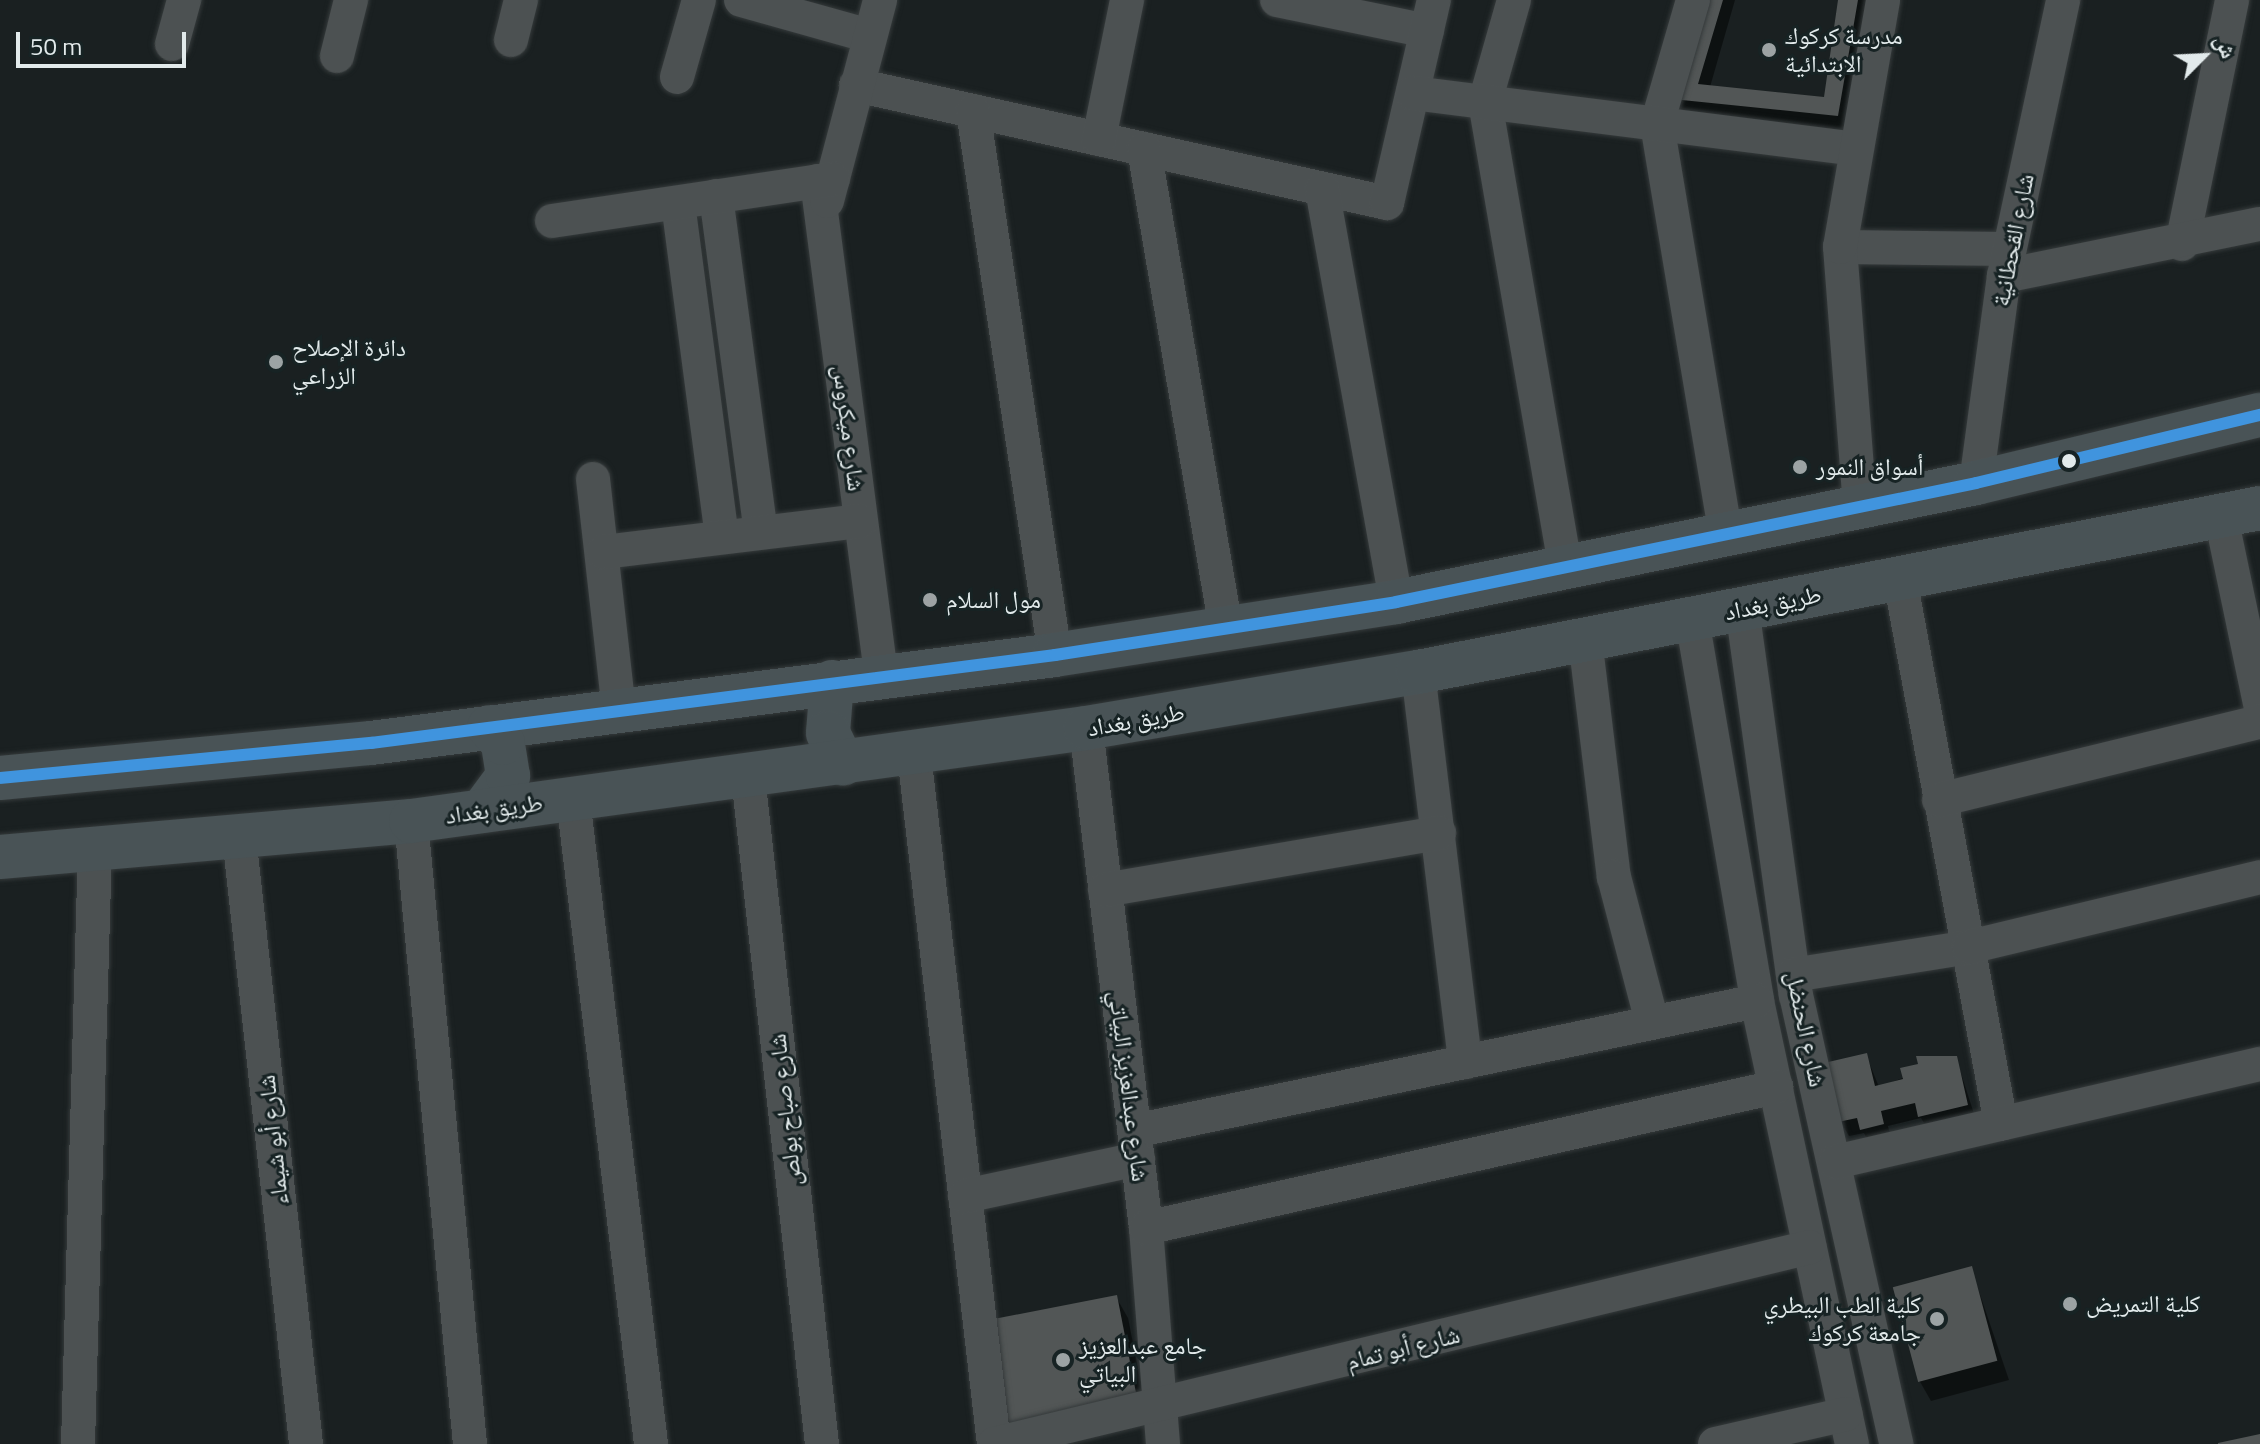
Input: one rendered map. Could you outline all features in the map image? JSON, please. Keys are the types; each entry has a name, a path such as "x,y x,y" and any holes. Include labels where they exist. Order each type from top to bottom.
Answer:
{"main road":[{"path":"0,778 204,762 489,727 1055,655 1396,602 1976,483 2260,415"},
{"name":"طريق بغداد","path":"0,857 411,821 843,764 1086,728 1418,672 2240,512"},
{"path":"832,682 828,733 843,764"},
{"path":"482,811 508,776 503,743 489,727"}],"street":[{"path":"172,44 184,0"},
{"path":"337,56 351,0"},
{"path":"511,40 521,0"},
{"path":"677,77 699,0"},
{"path":"741,0 870,36"},
{"path":"552,221 825,180 880,0"},
{"path":"1099,139 1127,0"},
{"path":"856,85 1387,203 1430,16 1277,0"},
{"path":"1514,0 1485,102 1566,569"},
{"path":"1693,0 1657,124 1726,535"},
{"path":"1860,507 1840,247 1854,149 1883,0"},
{"name":"شارع القحطانية","path":"1976,483 2006,262 2063,0"},
{"path":"2182,244 2232,0"},
{"path":"1413,93 1854,149"},
{"path":"973,111 1055,655"},
{"path":"1144,149 1226,629"},
{"name":"شارع ميكروس","path":"825,180 823,218 881,675"},
{"path":"1322,189 1396,602"},
{"path":"716,196 761,532"},
{"path":"678,203 722,537"},
{"path":"1840,247 2006,262 2182,244 2260,224"},
{"path":"593,479 619,710"},
{"path":"2240,512 2260,703"},
{"path":"603,552 860,521"},
{"path":"1900,579 2001,1124"},
{"name":"شارع الحنضل","path":"1742,608 1793,975 1896,1444"},
{"name":"شارع الحنضل","path":"1692,619 1757,1001 1849,1429"},
{"path":"1585,639 1614,877 1652,1022"},
{"path":"1703,671 1716,655 1732,652 1750,668"},
{"path":"1418,672 1465,1062"},
{"path":"1939,800 2260,722"},
{"name":"شارع عبدالعزيز البياتي","path":"1086,728 1146,1228 1155,1410 1163,1444"},
{"path":"914,754 994,1444"},
{"name":"شارع صباح بولص","path":"748,776 822,1444"},
{"path":"573,799 651,1444"},
{"path":"411,821 470,1444"},
{"path":"1105,890 1439,833"},
{"name":"شارع أبو شيماء","path":"239,836 306,1444"},
{"path":"78,1444 95,848"},
{"path":"1793,975 1969,947 2260,877"},
{"path":"965,1196 1136,1145 1465,1062 1757,1001"},
{"path":"1835,1162 2260,1064"},
{"path":"1146,1228 1776,1087"},
{"name":"شارع أبو تمام","path":"994,1444 1155,1410 1810,1247"},
{"path":"1825,1317 1869,1310"},
{"path":"1726,1443 1849,1429"}],"building":[{"path":"1701,0 1723,0 1698,84 1824,97 1838,0 1858,0 1838,116 1672,99"},
{"path":"1867,1053 1875,1086 1903,1079 1900,1068 1918,1064 1916,1056 1957,1056 1968,1105 1918,1117 1915,1103 1881,1111 1884,1124 1860,1130 1857,1118 1838,1122 1824,1063"},
{"path":"1972,1266 1997,1361 1918,1382 1893,1287"},
{"name":"جامع عبدالعزيز البياتي","path":"1117,1295 1137,1399 1008,1424 987,1320"},
{"path":"2260,1434 2260,1444 2218,1444 2218,1443"}],"transit line":[{"path":"0,778 371,743 1055,655 1396,602 1976,483 2260,415"}],"place":[{"name":"مدرسة كركوك الابتدائية","path":"1769,50"},
{"name":"دائرة الإصلاح الزراعي","path":"276,362"},
{"name":"أسواق النمور","path":"1800,467"},
{"name":"مول السلام","path":"930,600"},
{"name":"كلية التمريض","path":"2070,1304"},
{"name":"كلية الطب البيطري جامعة كركوك","path":"1937,1319"},
{"name":"جامع عبدالعزيز البياتي","path":"1063,1360"}]}
